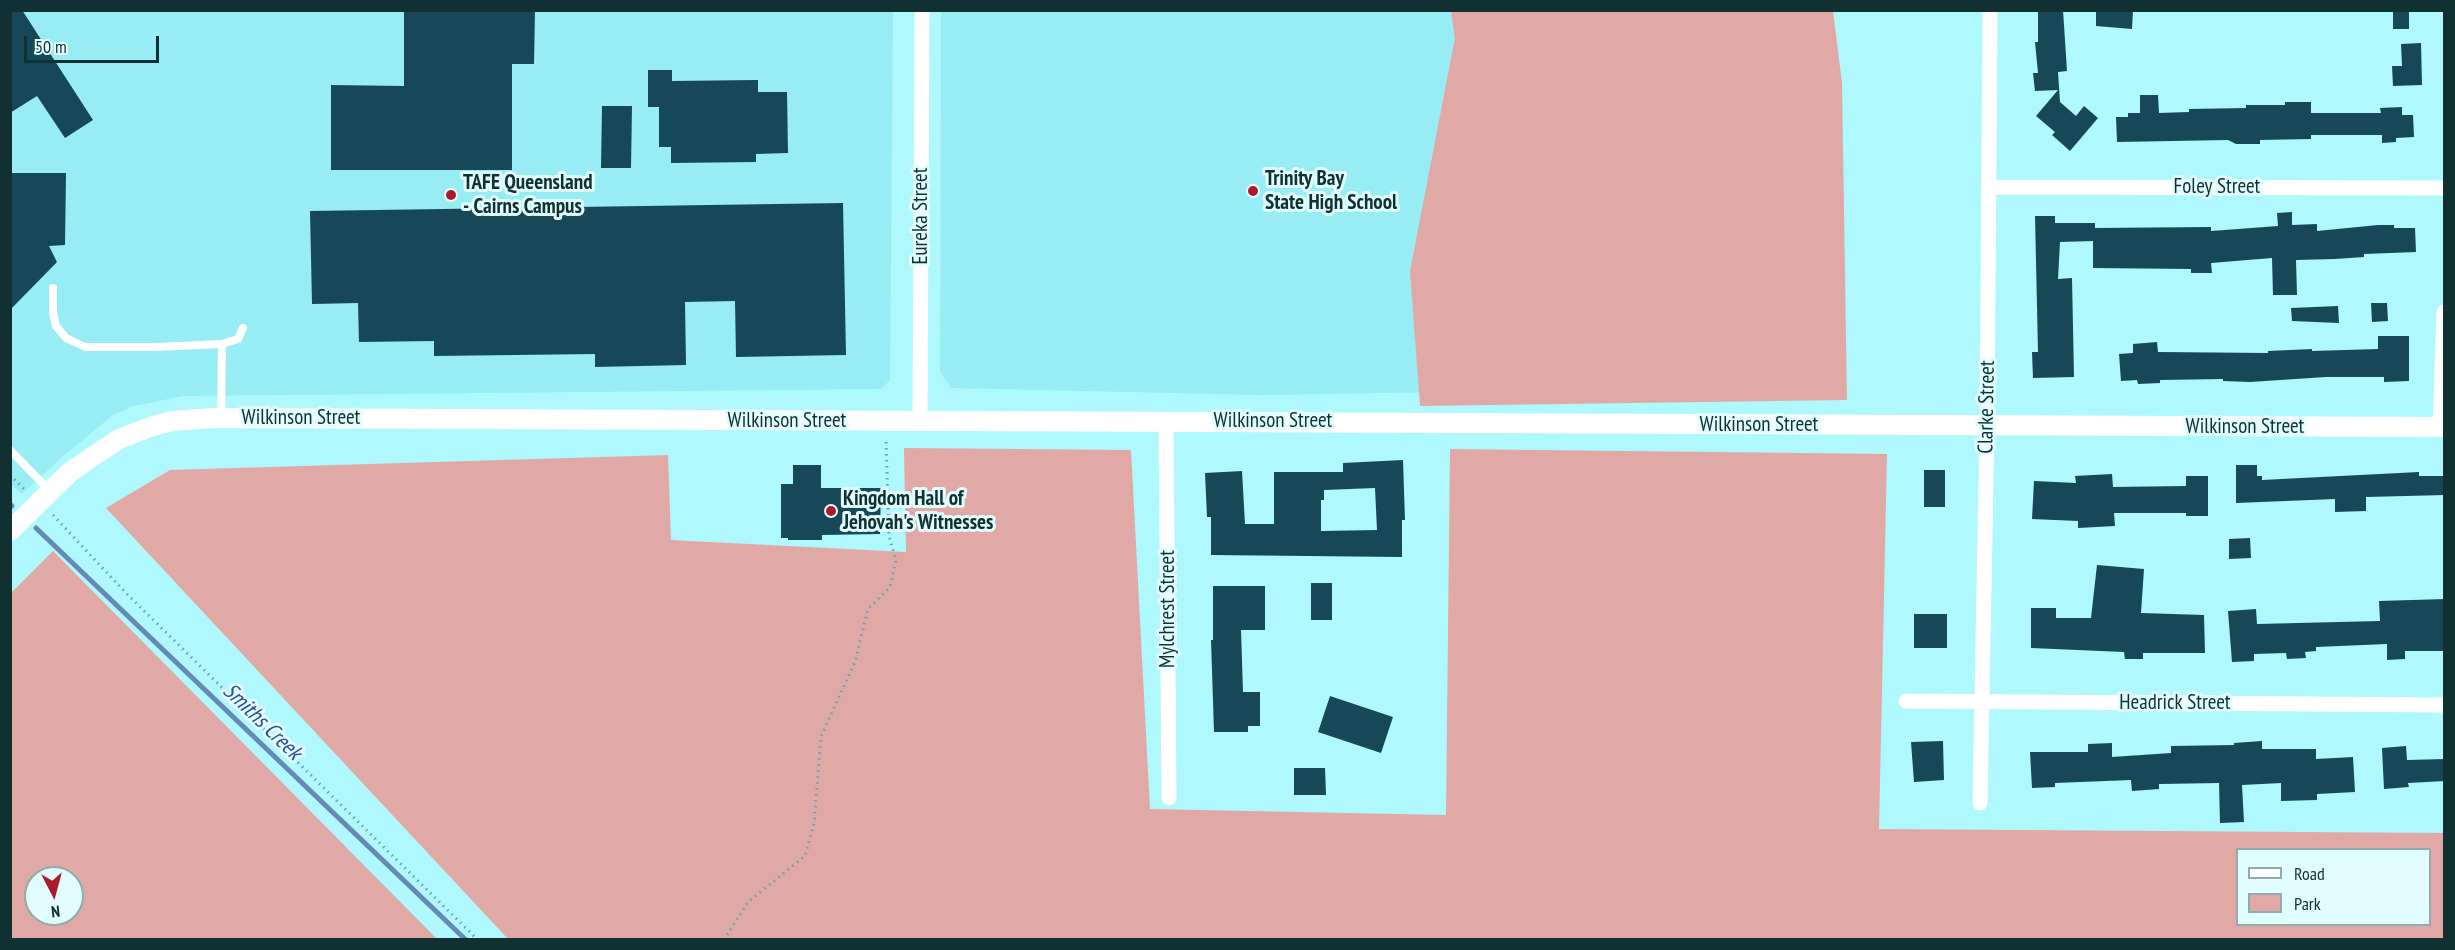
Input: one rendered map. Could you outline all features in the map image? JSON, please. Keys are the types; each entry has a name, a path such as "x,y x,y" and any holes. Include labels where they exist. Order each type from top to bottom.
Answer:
{"street":[{"name":"Eureka Street","path":"920,422 922,10"},
{"name":"Clarke Street","path":"1980,803 1987,427 1990,10"},
{"name":"Foley Street","path":"1989,187 2445,188"},
{"path":"2442,427 2445,312"},
{"name":"Wilkinson Street","path":"10,531 70,472 106,446 153,426 172,421 221,418 886,422 1166,420 1987,427 2442,427"},
{"name":"Mylchrest Street","path":"1166,420 1169,798"},
{"name":"Headrick Street","path":"1906,701 2445,705"}],"lane":[{"path":"54,288 53,313 56,326 66,338 79,345 123,348 222,344 238,339 243,328"},
{"path":"221,418 222,344"},
{"path":"10,450 44,496"}],"path":[{"path":"724,939 748,902 805,856 814,824 821,736 855,662 868,609 890,587 896,560 889,536 886,422"},
{"path":"10,475 44,496 161,628 478,939"}],"shaded area":[{"name":"TAFE Queensland - Cairns Campus","path":"10,11 893,11 890,380 881,389 184,396 133,406 113,415 22,494 10,484"},
{"name":"Trinity Bay State High School","path":"941,11 1569,11 1563,390 1261,395 951,388 940,372"}],"green space":[{"path":"1451,11 1833,11 1842,83 1847,400 1420,406 1410,271 1455,38"},
{"path":"904,448 1131,450 1150,809 1446,815 1450,449 1887,454 1879,829 2444,833 2444,939 508,939 106,508 170,470 668,455 671,540 906,552"},
{"path":"53,551 437,939 11,939 11,593"}],"building":[{"path":"10,10 22,10 93,120 65,138 37,96 10,113"},
{"path":"404,10 535,10 534,64 512,64 512,170 331,170 331,85 404,86"},
{"path":"2038,10 2063,10 2067,71 2058,72 2060,102 2076,116 2084,106 2098,118 2070,151 2052,135 2055,132 2036,116 2058,90 2035,91 2033,73 2038,73 2035,42 2038,42"},
{"path":"2096,10 2133,10 2132,29 2096,26"},
{"path":"2393,10 2409,10 2409,29 2393,29"},
{"path":"2421,43 2422,85 2393,86 2392,66 2402,66 2401,44"},
{"path":"648,70 672,70 672,81 758,80 758,92 787,92 788,153 756,154 756,162 671,163 671,147 659,147 659,107 648,107"},
{"path":"2140,95 2158,95 2159,113 2189,112 2189,109 2246,108 2246,105 2285,105 2285,102 2311,102 2311,113 2381,113 2380,108 2402,107 2402,115 2413,115 2414,137 2396,138 2396,142 2382,143 2382,135 2311,135 2311,139 2260,140 2260,144 2236,144 2228,140 2117,142 2116,117 2128,117 2128,113 2140,113"},
{"path":"602,106 632,106 631,168 601,168"},
{"path":"10,173 66,173 65,245 49,246 57,262 10,310"},
{"path":"843,203 846,355 736,357 735,301 685,302 686,365 595,367 595,354 434,356 434,341 359,342 358,303 312,304 310,211"},
{"path":"2292,212 2292,225 2317,224 2317,231 2378,225 2415,228 2416,252 2296,260 2297,295 2273,295 2272,258 2211,263 2212,273 2191,273 2191,269 2093,268 2093,241 2060,242 2058,279 2072,278 2074,377 2033,378 2032,352 2038,352 2035,216 2055,216 2055,223 2095,223 2095,228 2211,227 2211,231 2278,226 2277,213"},
{"path":"2371,303 2387,303 2388,321 2372,322"},
{"path":"2338,306 2339,323 2292,321 2291,308"},
{"path":"2378,336 2409,336 2409,381 2384,382 2384,377 2326,377 2250,382 2223,381 2223,379 2160,380 2160,383 2138,384 2137,380 2121,381 2119,354 2133,353 2133,344 2157,342 2158,352 2268,353 2268,351 2312,349 2312,351 2378,349"},
{"path":"1403,460 1405,520 1402,520 1402,557 1211,555 1211,517 1207,517 1205,473 1242,471 1245,524 1274,524 1274,472 1343,472 1343,463","holes":["1375,488 1377,530 1321,531 1321,500 1324,500 1324,490"]},
{"name":"Kingdom Hall of Jehovah's Witnesses","path":"793,465 821,465 821,488 881,488 880,534 822,535 822,540 781,538 781,484 793,484"},
{"path":"2236,465 2257,465 2257,476 2262,476 2262,480 2419,472 2419,476 2445,476 2445,495 2366,497 2366,511 2335,512 2335,499 2236,503"},
{"path":"1924,470 1945,470 1945,507 1924,507"},
{"path":"2112,474 2113,487 2186,486 2186,476 2208,476 2208,516 2186,516 2186,513 2114,513 2115,526 2078,528 2078,521 2032,519 2034,481 2076,483 2075,476"},
{"path":"2250,538 2251,558 2229,559 2229,539"},
{"path":"2097,565 2144,569 2141,613 2204,615 2205,653 2143,653 2143,659 2125,659 2124,652 2031,648 2031,608 2056,608 2056,618 2091,618"},
{"path":"1311,583 1332,583 1332,620 1311,620"},
{"path":"1213,586 1265,586 1265,630 1241,630 1243,692 1260,692 1260,726 1248,726 1248,732 1214,732 1211,640 1213,640"},
{"path":"2445,599 2445,651 2405,651 2405,659 2387,660 2387,644 2316,647 2316,651 2305,652 2306,658 2287,659 2286,653 2254,654 2254,661 2232,662 2228,611 2256,609 2257,624 2380,621 2379,601"},
{"path":"1914,614 1947,614 1947,648 1914,648"},
{"path":"1330,696 1393,717 1381,753 1318,732"},
{"path":"1943,741 1944,780 1914,782 1911,742"},
{"path":"2262,741 2262,749 2316,749 2316,759 2353,757 2355,792 2317,794 2317,800 2281,801 2281,783 2242,785 2244,822 2220,823 2219,783 2159,784 2159,789 2132,791 2131,780 2055,783 2055,787 2032,788 2030,752 2088,752 2088,744 2112,743 2112,757 2171,753 2171,746 2234,745 2234,743"},
{"path":"2406,746 2407,760 2445,759 2445,781 2408,783 2409,787 2384,789 2382,748"},
{"path":"1294,768 1325,768 1326,795 1294,795"}],"waterway":[{"name":"Smiths Creek","path":"36,528 466,940"}],"place":[{"name":"Trinity Bay State High School","path":"1253,191"},
{"name":"TAFE Queensland - Cairns Campus","path":"451,195"},
{"name":"Kingdom Hall of Jehovah's Witnesses","path":"831,511"}]}
